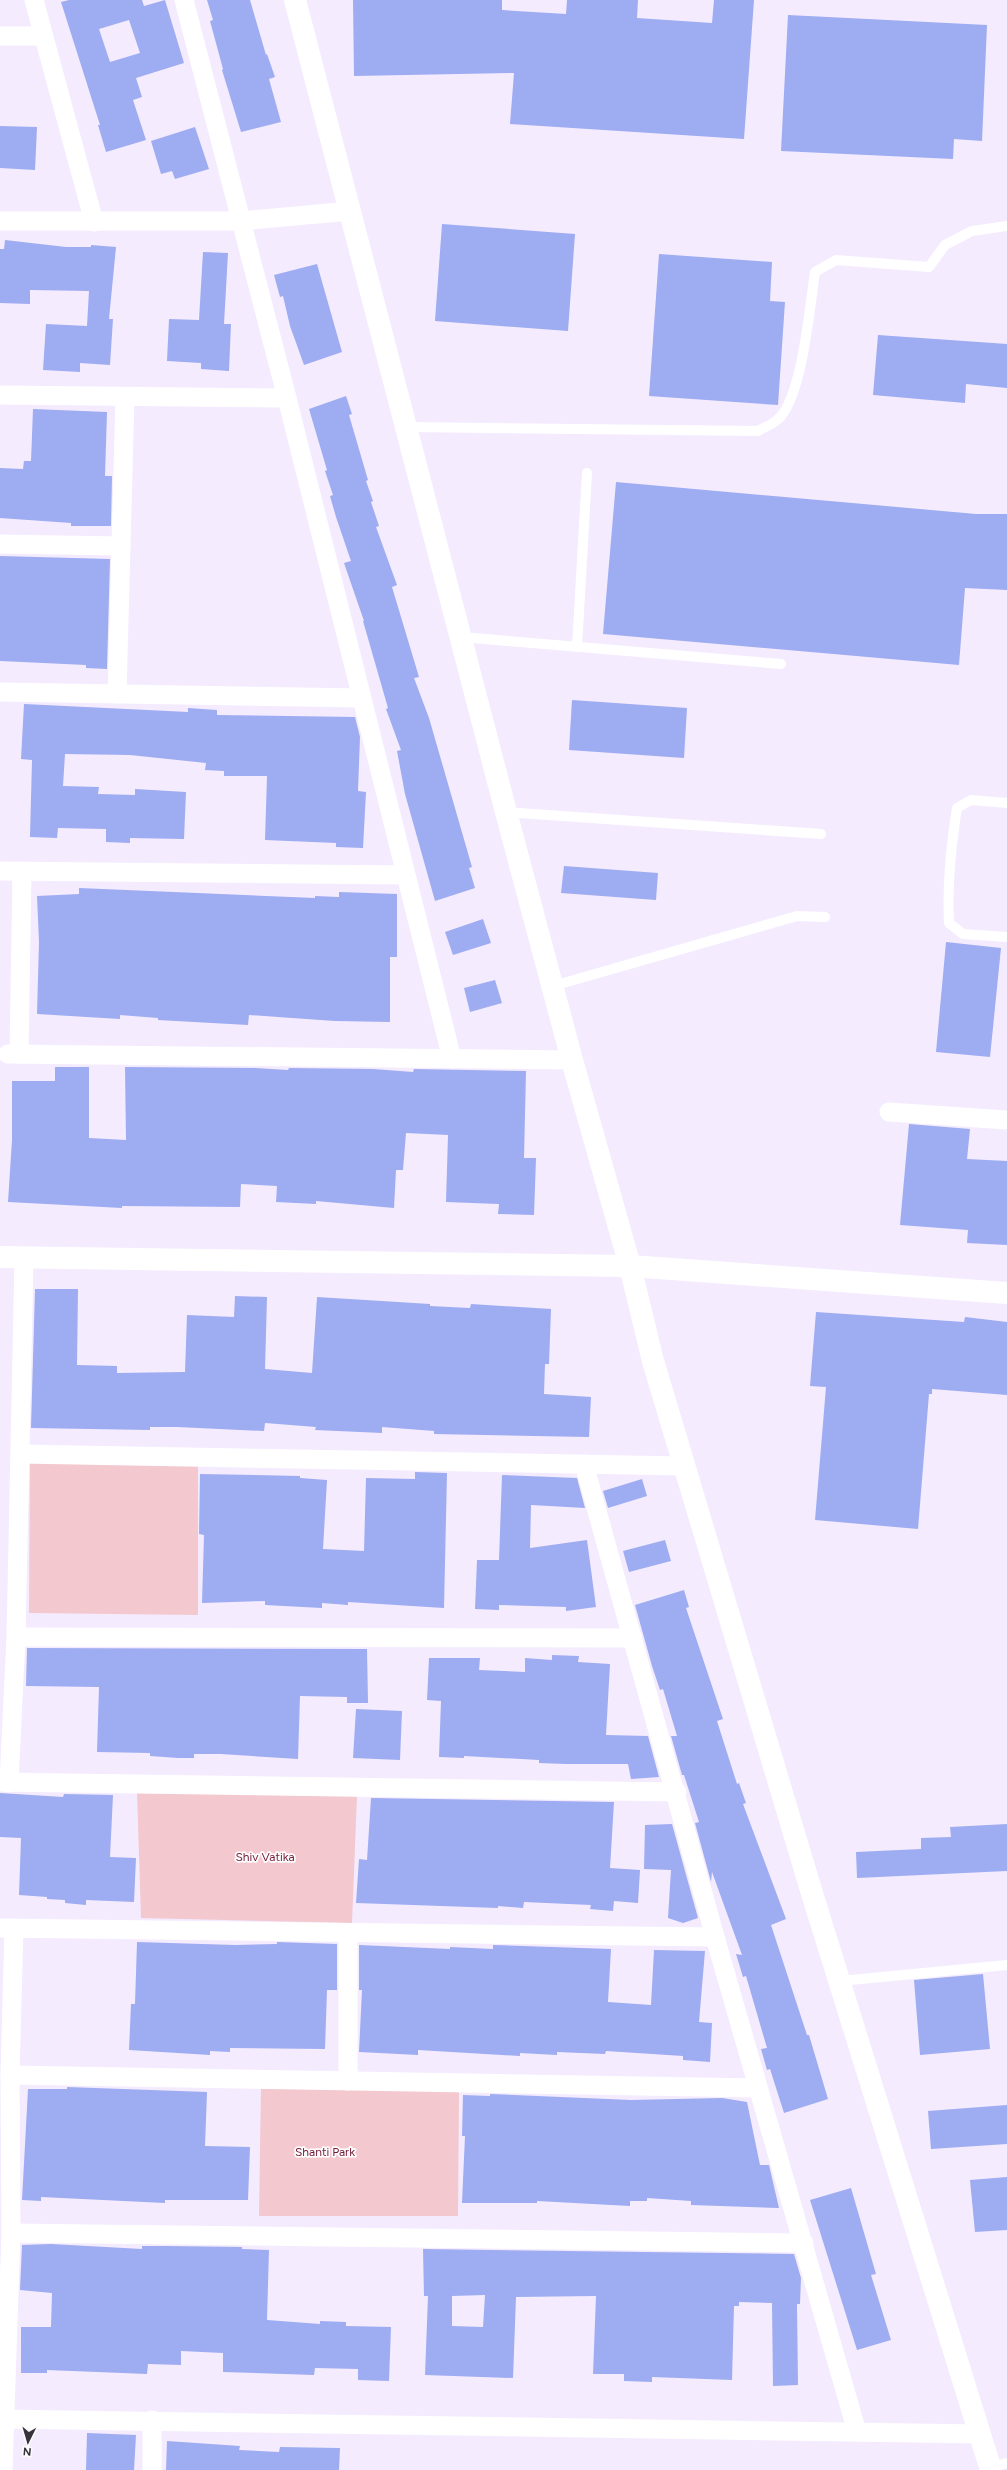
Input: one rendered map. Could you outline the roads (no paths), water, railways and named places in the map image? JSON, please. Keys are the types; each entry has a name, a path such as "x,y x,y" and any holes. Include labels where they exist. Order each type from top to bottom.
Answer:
{"street":[{"path":"34,0 94,222"},
{"path":"184,0 287,398 452,1059"},
{"path":"295,0 506,812 572,1060 630,1266 653,1361 683,1466 980,2434 996,2466"},
{"path":"0,36 43,36"},
{"path":"0,221 241,221 350,212"},
{"path":"0,395 287,398"},
{"path":"117,694 125,396"},
{"path":"0,544 121,546"},
{"path":"0,692 362,698"},
{"path":"0,870 406,875"},
{"path":"22,871 14,1054 572,1060"},
{"path":"889,1112 1007,1120"},
{"path":"0,1257 630,1266 1007,1292"},
{"path":"24,1258 16,1637 5,1783 677,1792"},
{"path":"20,1454 683,1466"},
{"path":"584,1464 677,1792 715,1937 858,2432"},
{"path":"16,1637 633,1638"},
{"path":"3,2470 2,2419 11,2232 7,1928 715,1937"},
{"path":"348,1933 348,2081"},
{"path":"10,2075 758,2088"},
{"path":"11,2232 804,2243"},
{"path":"2,2419 152,2420 980,2434"},
{"path":"152,2420 152,2470"}],"lane":[{"path":"406,427 758,431 778,420 791,397 806,334 814,272 836,260 929,266 945,245 972,231 1007,226"},
{"path":"577,647 587,474"},
{"path":"461,637 781,664"},
{"path":"1007,803 971,800 957,808 952,839 947,897 949,923 963,934 1007,938"},
{"path":"506,812 822,834"},
{"path":"553,986 797,916 825,917"},
{"path":"840,1981 1007,1965"}],"park label":[{"name":"Shiv Vatika","path":"265,1857"},
{"name":"Shanti Park","path":"325,2152"}]}
